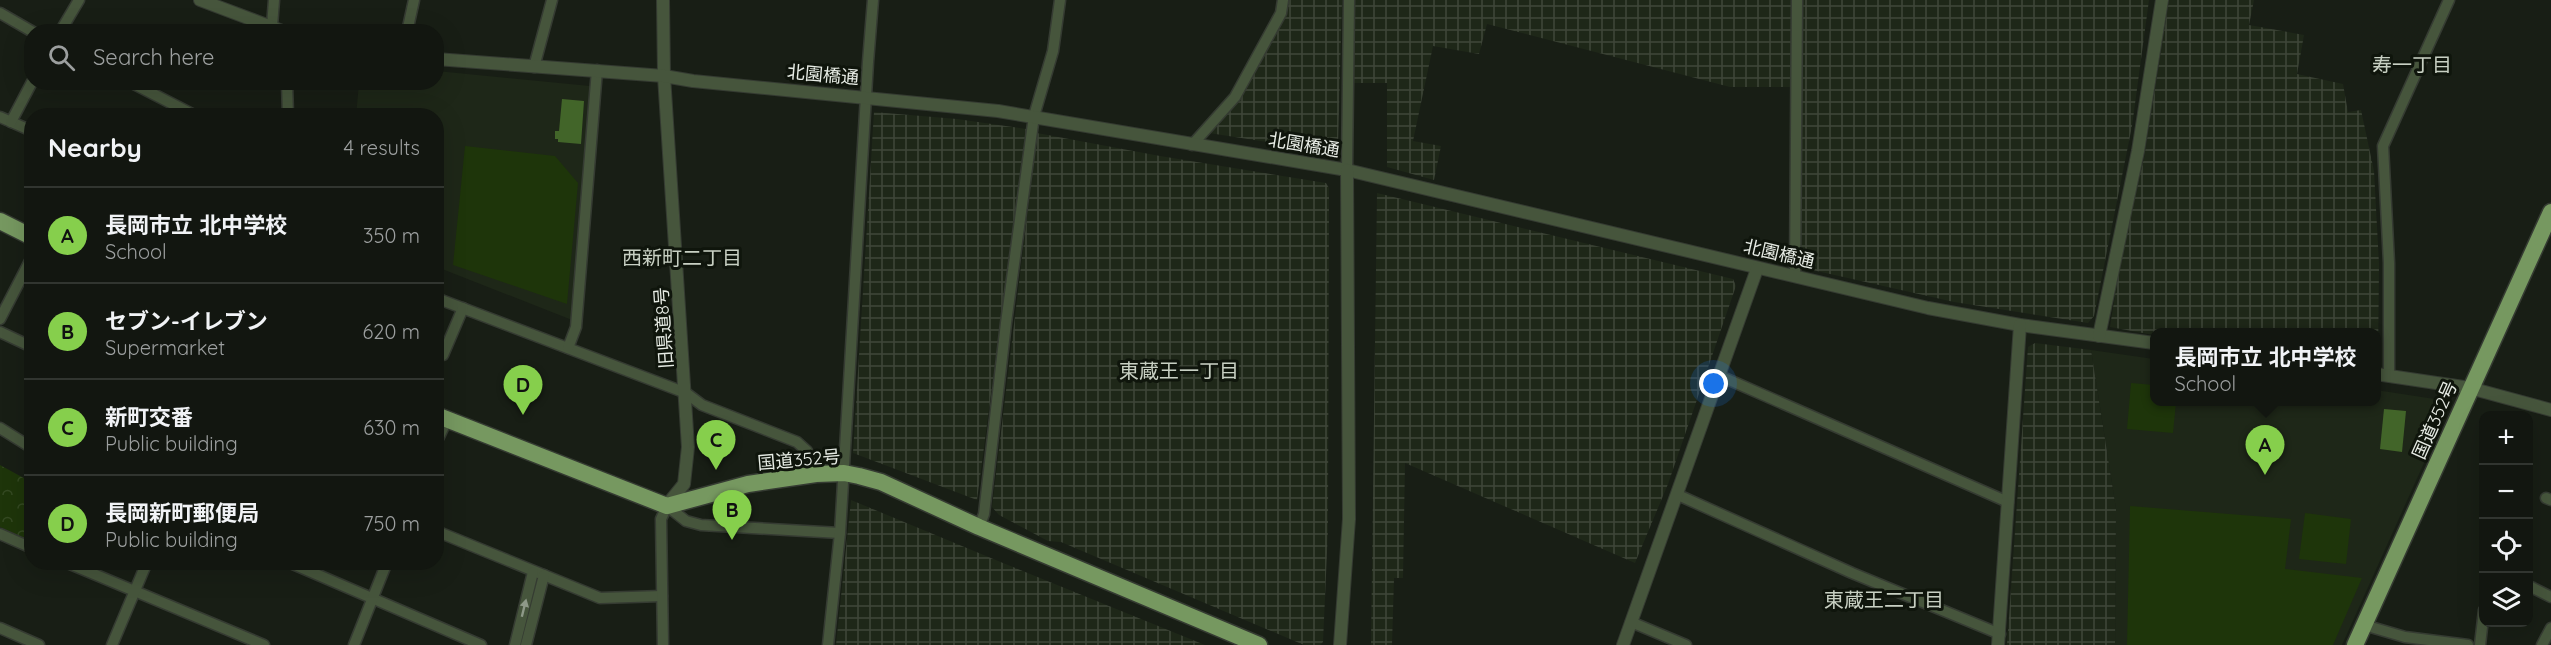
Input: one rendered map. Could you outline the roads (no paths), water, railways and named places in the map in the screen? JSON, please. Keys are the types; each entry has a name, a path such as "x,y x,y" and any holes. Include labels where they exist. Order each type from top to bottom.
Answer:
{"highway":[{"name":"国道352号","path":"2355,645 2551,212"},
{"path":"0,221 24,233"},
{"path":"444,419 667,506"},
{"name":"国道352号","path":"667,506 748,484 816,474 844,473 881,482 979,527 1259,645"}],"street":[{"path":"65,24 80,0"},
{"path":"200,0 264,24"},
{"path":"273,0 279,24"},
{"path":"409,24 414,0"},
{"path":"534,67 552,0"},
{"name":"旧県道8号","path":"663,0 664,76 687,393 688,447 684,484 660,519 663,645"},
{"path":"828,645 840,533 873,0"},
{"path":"979,527 984,514 1006,323 1034,116 1053,51 1060,0"},
{"path":"1192,145 1235,97 1281,13 1283,0"},
{"path":"1340,645 1349,519 1347,170 1349,0"},
{"path":"1795,276 1797,0"},
{"path":"2099,336 2138,151 2162,0"},
{"path":"2449,0 2383,146 2389,263 2382,375 2470,388 2551,410"},
{"path":"0,13 24,27"},
{"name":"北園橋通","path":"444,60 664,76 693,81 1034,116 1347,170 1928,308 2020,325 2150,342"},
{"path":"568,348 576,327 597,70"},
{"path":"11,122 28,90"},
{"path":"145,90 179,108"},
{"path":"287,90 288,108"},
{"path":"0,117 24,128"},
{"path":"1623,645 1757,269"},
{"path":"0,319 24,272"},
{"path":"444,301 687,393 702,405 797,442 807,451 816,474"},
{"path":"444,353 463,308"},
{"path":"1678,495 1999,640 2020,325"},
{"path":"0,332 24,343"},
{"path":"1720,376 2008,502"},
{"path":"0,428 24,443"},
{"path":"667,506 686,521 701,525 840,533"},
{"path":"0,534 24,544"},
{"path":"444,534 600,598 662,596"},
{"path":"84,570 264,645"},
{"path":"112,645 144,570"},
{"path":"307,570 481,645"},
{"path":"354,645 384,570"},
{"path":"515,645 539,573"},
{"path":"526,645 539,573"},
{"path":"2533,588 2551,597"},
{"path":"1631,622 1686,645"},
{"path":"2364,625 2404,641 2468,645"},
{"path":"2480,645 2482,627"},
{"path":"0,628 39,645"}],"place":[{"name":"長岡新町郵便局","path":"523,415"},
{"name":"新町交番","path":"716,470"},
{"name":"長岡市立 北中学校","path":"2265,475"},
{"name":"セブン-イレブン","path":"732,540"}],"district":[{"name":"寿一丁目","path":"2412,65"},
{"name":"西新町二丁目","path":"682,258"},
{"name":"東蔵王一丁目","path":"1179,371"},
{"name":"東蔵王二丁目","path":"1884,600"}]}
